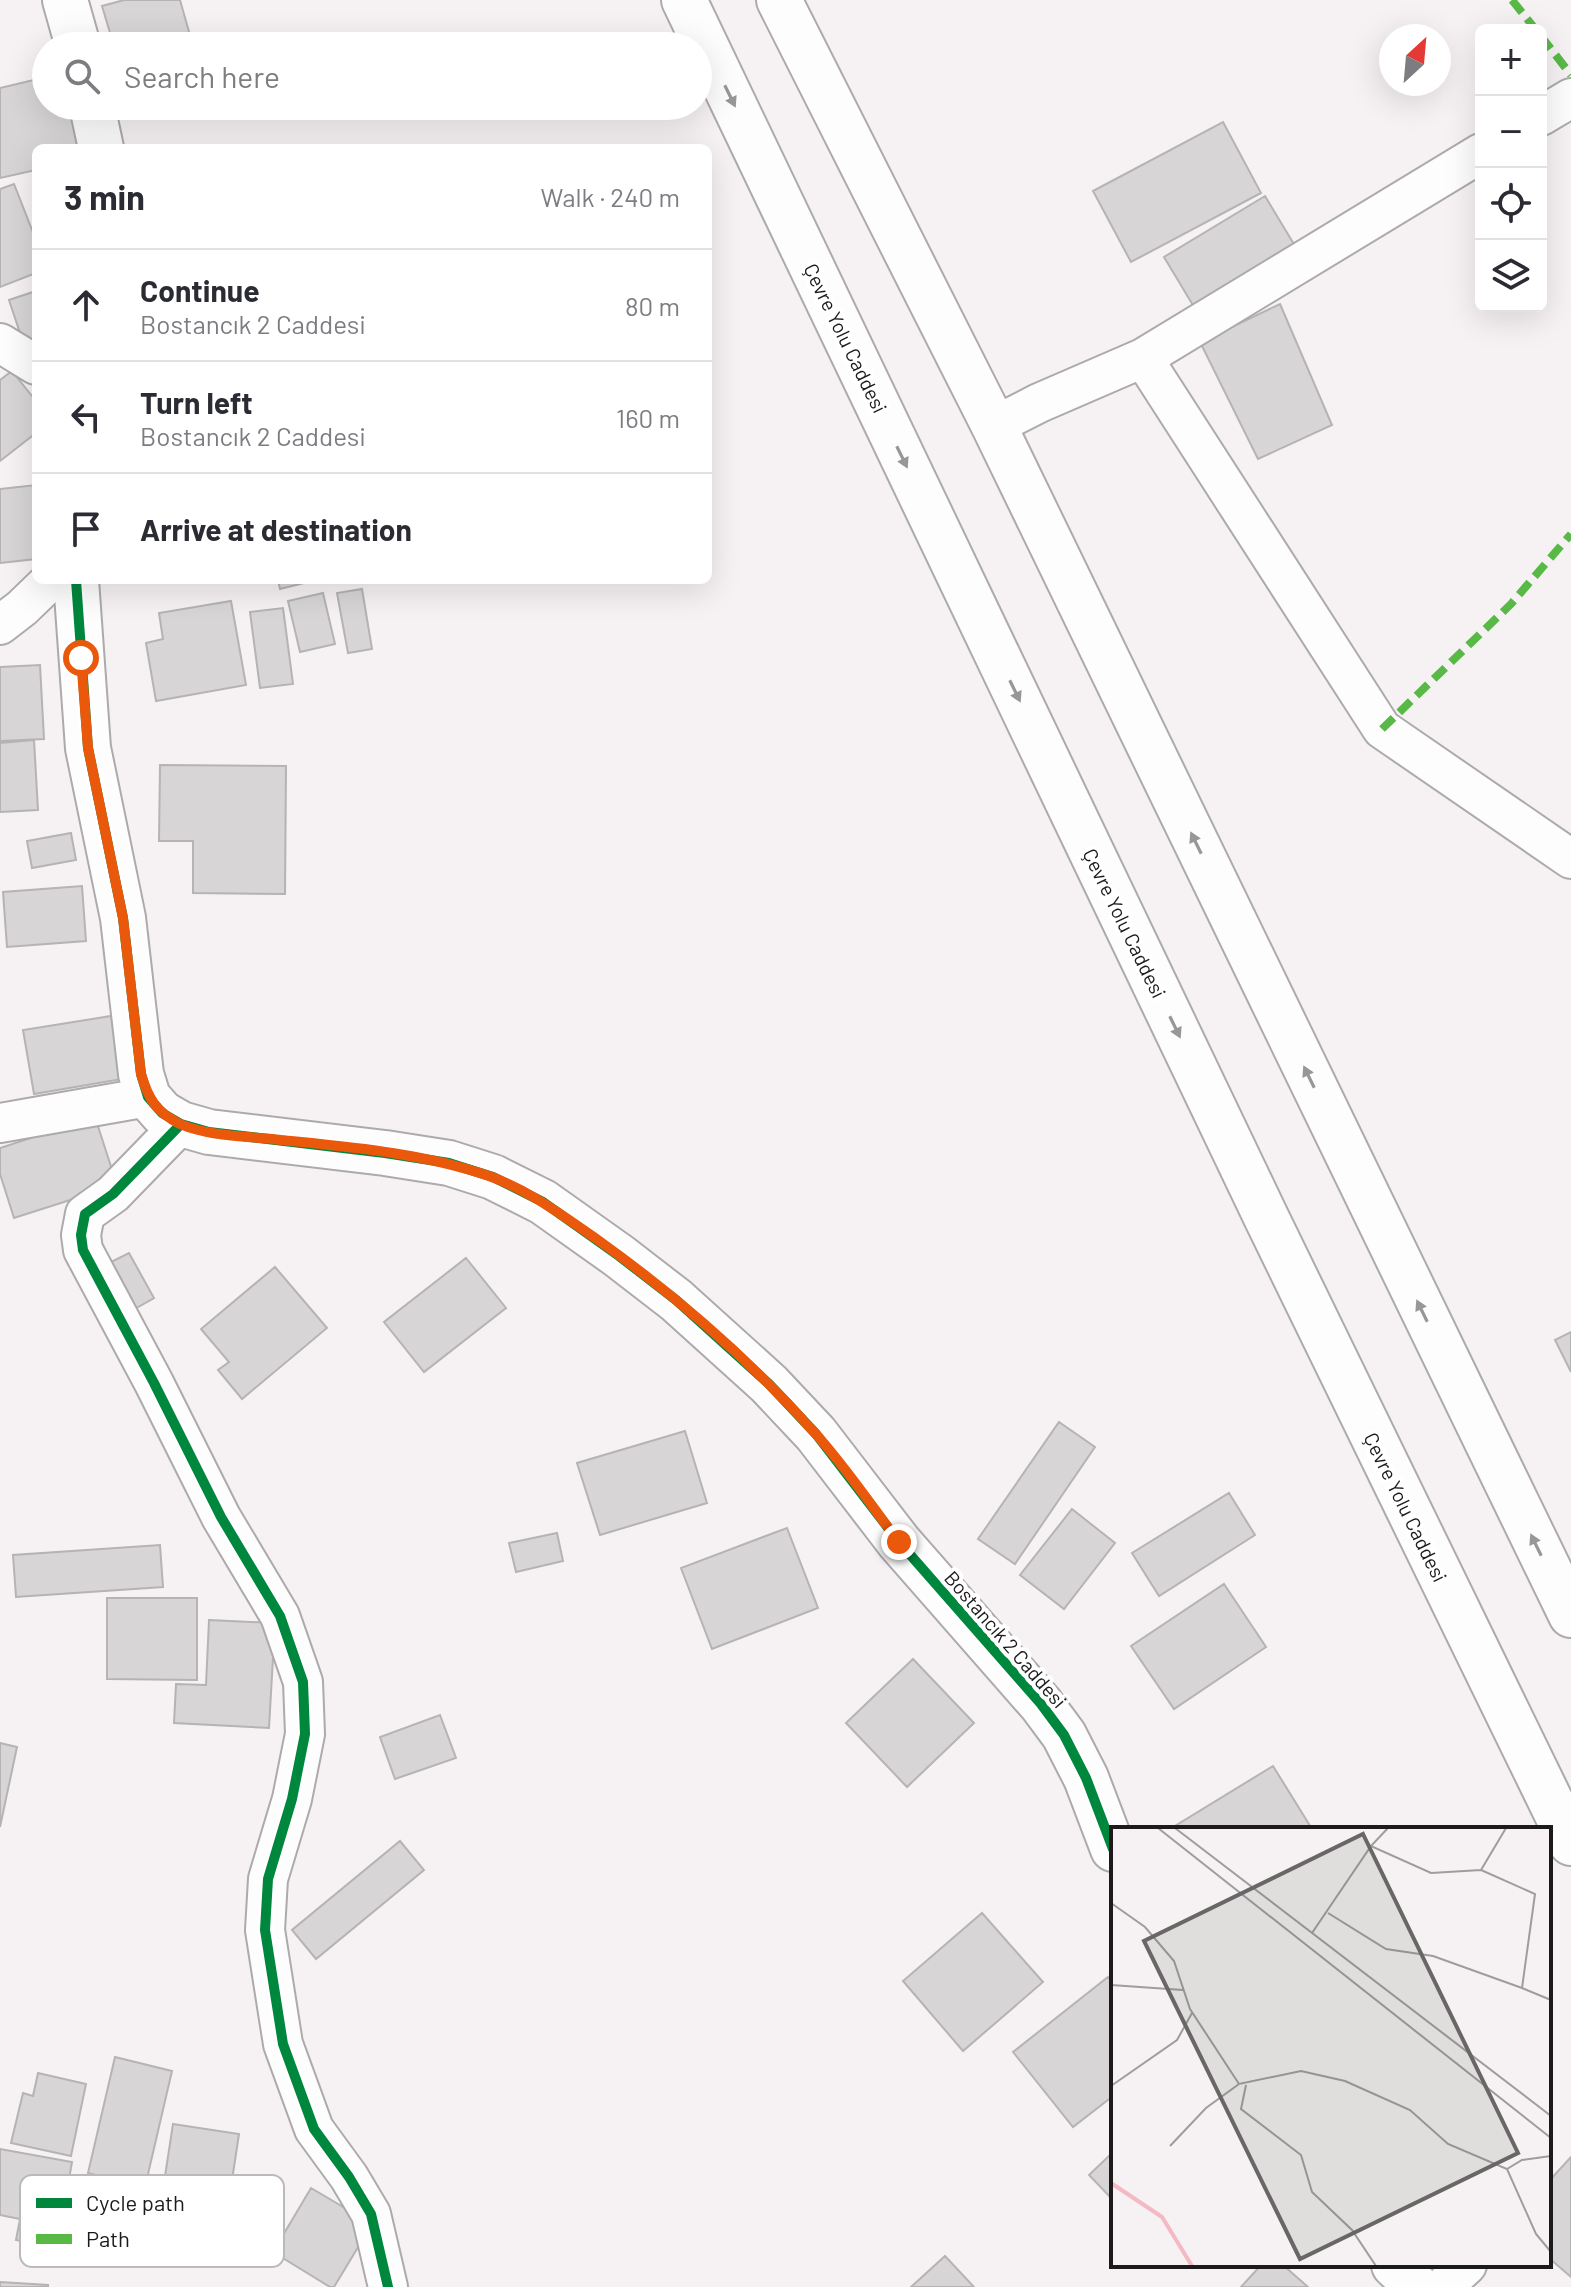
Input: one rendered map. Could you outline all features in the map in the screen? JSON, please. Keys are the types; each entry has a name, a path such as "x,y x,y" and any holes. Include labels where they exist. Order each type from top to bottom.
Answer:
{"main road":[{"path":"65,0 74,32"},
{"name":"Çevre Yolu Caddesi","path":"684,0 699,32"},
{"path":"779,0 994,426 1571,1615"},
{"name":"Çevre Yolu Caddesi","path":"712,59 1259,1203 1571,1843"},
{"path":"95,120 100,144"},
{"path":"76,584 88,748 123,918 141,1074 148,1097"},
{"name":"Bostancık 2 Caddesi","path":"148,1097 162,1113 181,1124 209,1132 449,1163 493,1177 543,1202 619,1256 719,1338 769,1384 816,1434 899,1542 1041,1704 1064,1735 1086,1778 1111,1844"},
{"path":"1396,2267 1417,2287"}],"street":[{"path":"1547,112 1571,98"},
{"path":"994,426 1143,358 1475,157"},
{"path":"0,343 32,363"},
{"path":"1143,358 1382,729 1571,859"},
{"path":"0,625 47,584"},
{"path":"0,1123 148,1097"},
{"path":"181,1124 113,1194 85,1214 81,1235 83,1250 148,1370 221,1517 280,1616 303,1682 305,1734 292,1799 268,1879 265,1930 283,2044 314,2129 371,2214 388,2287"},
{"path":"1443,2287 1465,2267"}],"building":[{"path":"124,0 180,0 189,32 110,32 102,6"},
{"path":"32,80 32,120 80,120 85,144 32,144 32,171 0,178 0,88"},
{"path":"1223,122 1261,193 1131,262 1093,191"},
{"path":"14,184 32,230 32,275 0,287 0,189"},
{"path":"1265,196 1295,246 1194,307 1164,257"},
{"path":"32,292 32,352 27,354 9,300"},
{"path":"1280,304 1332,425 1258,459 1200,342"},
{"path":"12,371 32,396 32,436 0,461 0,380"},
{"path":"32,485 32,559 0,563 0,489"},
{"path":"279,584 300,584 280,589"},
{"path":"362,589 372,649 348,653 337,593"},
{"path":"323,593 335,644 300,652 288,601"},
{"path":"231,601 246,685 156,701 146,643 163,639 159,613"},
{"path":"283,608 293,684 260,688 250,612"},
{"path":"40,665 44,739 0,741 0,667"},
{"path":"34,740 38,810 0,812 0,743"},
{"path":"160,765 286,766 285,894 193,893 193,841 159,841"},
{"path":"71,833 76,860 32,868 27,841"},
{"path":"82,886 86,941 7,947 3,892"},
{"path":"111,1016 122,1079 34,1094 23,1030"},
{"path":"95,1117 117,1185 14,1218 0,1174 0,1148"},
{"path":"129,1253 154,1298 133,1310 107,1264"},
{"path":"466,1258 506,1308 424,1372 384,1322"},
{"path":"275,1267 327,1328 242,1399 218,1370 229,1362 201,1329"},
{"path":"1571,1332 1571,1372 1555,1340"},
{"path":"1059,1422 1095,1447 1015,1564 978,1539"},
{"path":"685,1431 707,1503 600,1535 577,1463"},
{"path":"1229,1493 1255,1535 1159,1596 1132,1553"},
{"path":"1072,1509 1115,1543 1064,1609 1020,1575"},
{"path":"787,1528 818,1608 712,1649 681,1568"},
{"path":"557,1533 563,1561 516,1572 509,1543"},
{"path":"160,1545 163,1587 16,1597 13,1555"},
{"path":"1224,1584 1266,1647 1174,1709 1131,1646"},
{"path":"107,1598 197,1598 197,1680 107,1679"},
{"path":"209,1620 275,1623 269,1728 174,1723 176,1684 206,1685"},
{"path":"913,1659 974,1723 907,1787 846,1723"},
{"path":"440,1715 456,1758 395,1779 380,1737"},
{"path":"0,1743 17,1747 0,1827"},
{"path":"1273,1766 1311,1827 1173,1827"},
{"path":"400,1841 424,1870 316,1959 292,1930"},
{"path":"982,1913 1043,1982 963,2051 903,1981"},
{"path":"1108,1977 1111,1981 1111,2098 1073,2127 1013,2052"},
{"path":"115,2057 172,2071 148,2175 88,2173"},
{"path":"38,2073 86,2084 71,2156 11,2143 23,2093 33,2096"},
{"path":"173,2124 239,2134 233,2175 165,2175"},
{"path":"0,2149 72,2162 70,2175 20,2175 20,2219 0,2215"},
{"path":"1111,2154 1111,2198 1089,2175"},
{"path":"1571,2157 1571,2277 1551,2260 1551,2179"},
{"path":"311,2188 372,2224 334,2287 284,2259 284,2233"},
{"path":"20,2219 20,2241 16,2240"},
{"path":"945,2256 974,2287 911,2287"},
{"path":"1259,2267 1285,2267 1308,2287 1241,2287"},
{"path":"0,2282 48,2285 48,2287 0,2287"}],"marked path":[{"path":"1512,0 1531,24"},
{"path":"1547,44 1571,75"},
{"path":"1382,729 1511,604 1571,534"}],"cycle path":[{"path":"76,584 88,748 123,918 141,1074 148,1097 162,1113 181,1124 209,1132 449,1163 493,1177 543,1202 676,1300 769,1384 816,1434 899,1542 1041,1704 1064,1735 1086,1778 1111,1844"},
{"path":"181,1124 113,1194 85,1214 81,1235 83,1250 221,1517 280,1616 303,1682 305,1734 292,1799 268,1879 265,1930 283,2044 314,2129 371,2214 388,2287"}],"route":[{"path":"81,658 88,748 123,918 141,1074 148,1097 162,1113 181,1124 209,1132 449,1163 493,1177 543,1202 676,1300 769,1384 816,1434 899,1542"}]}
